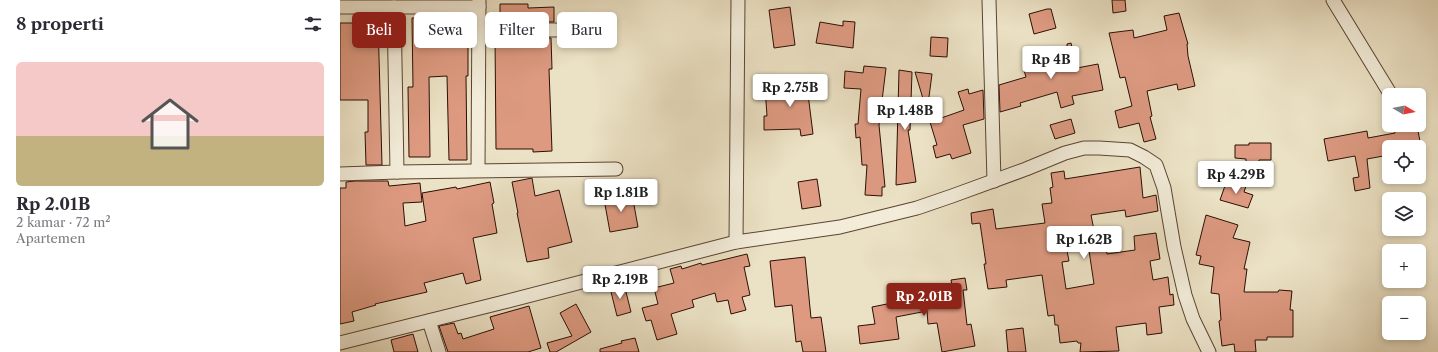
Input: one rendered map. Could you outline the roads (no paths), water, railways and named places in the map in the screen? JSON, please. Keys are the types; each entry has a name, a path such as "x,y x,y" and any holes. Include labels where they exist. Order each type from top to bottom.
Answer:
{"street":[{"path":"736,242 738,0"},
{"path":"989,0 994,181"},
{"path":"1333,0 1387,88"},
{"path":"340,7 479,4 478,170"},
{"path":"394,7 397,172"},
{"path":"478,29 556,30"},
{"path":"340,343 736,242 840,227 917,208 994,181 1065,152 1084,148 1130,150 1156,165 1164,188 1174,247 1185,295 1193,319 1209,352"},
{"path":"340,174 478,170 616,170"},
{"path":"429,321 439,352"}]}
